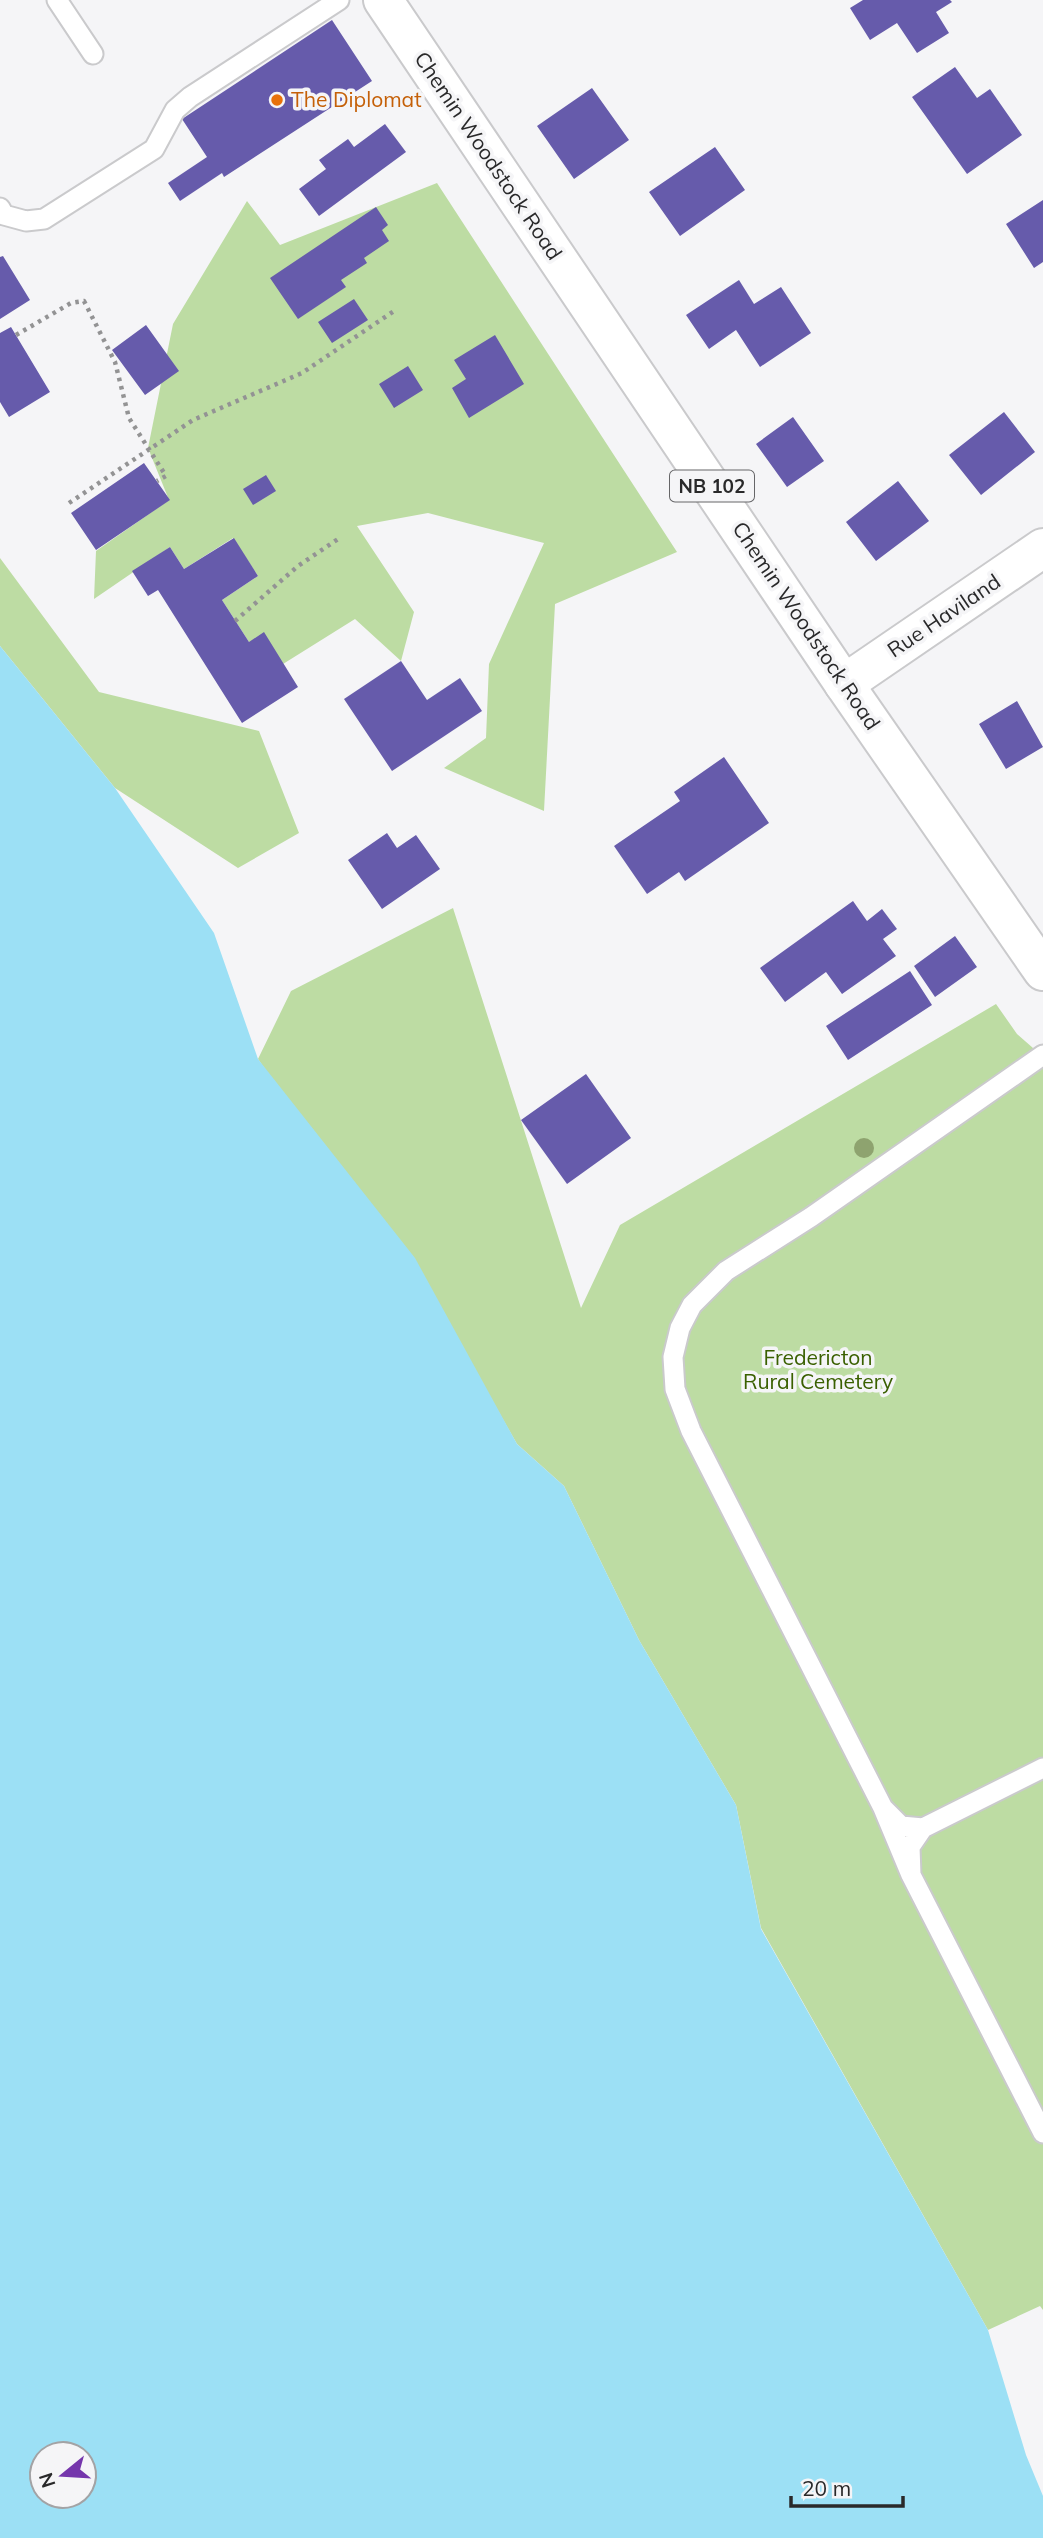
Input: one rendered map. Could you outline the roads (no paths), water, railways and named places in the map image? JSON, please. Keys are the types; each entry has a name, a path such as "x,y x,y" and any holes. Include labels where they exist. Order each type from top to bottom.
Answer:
{"main road":[{"name":"Chemin Woodstock Road","path":"383,0 844,684 1043,971"},
{"name":"Rue Haviland","path":"844,684 1043,548"}],"lane":[{"path":"57,0 93,54"},
{"path":"0,208 4,215 26,221 44,219 154,149 175,110 190,97 338,0"},
{"path":"1043,1055 811,1217 726,1271 692,1305 680,1328 673,1357 675,1389 691,1431 883,1808 911,1875 1043,2133"},
{"path":"911,1875 910,1847 923,1828 1043,1768"},
{"path":"883,1808 901,1826 923,1828"}],"water":[{"path":"0,646 115,788 214,933 258,1059 415,1258 517,1444 564,1486 639,1640 736,1805 761,1929 988,2330 1026,2455 1043,2496 1043,2538 0,2538"}],"place":[{"name":"The Diplomat","path":"277,100"}],"park label":[{"name":"Fredericton Rural Cemetery","path":"818,1370"}]}
